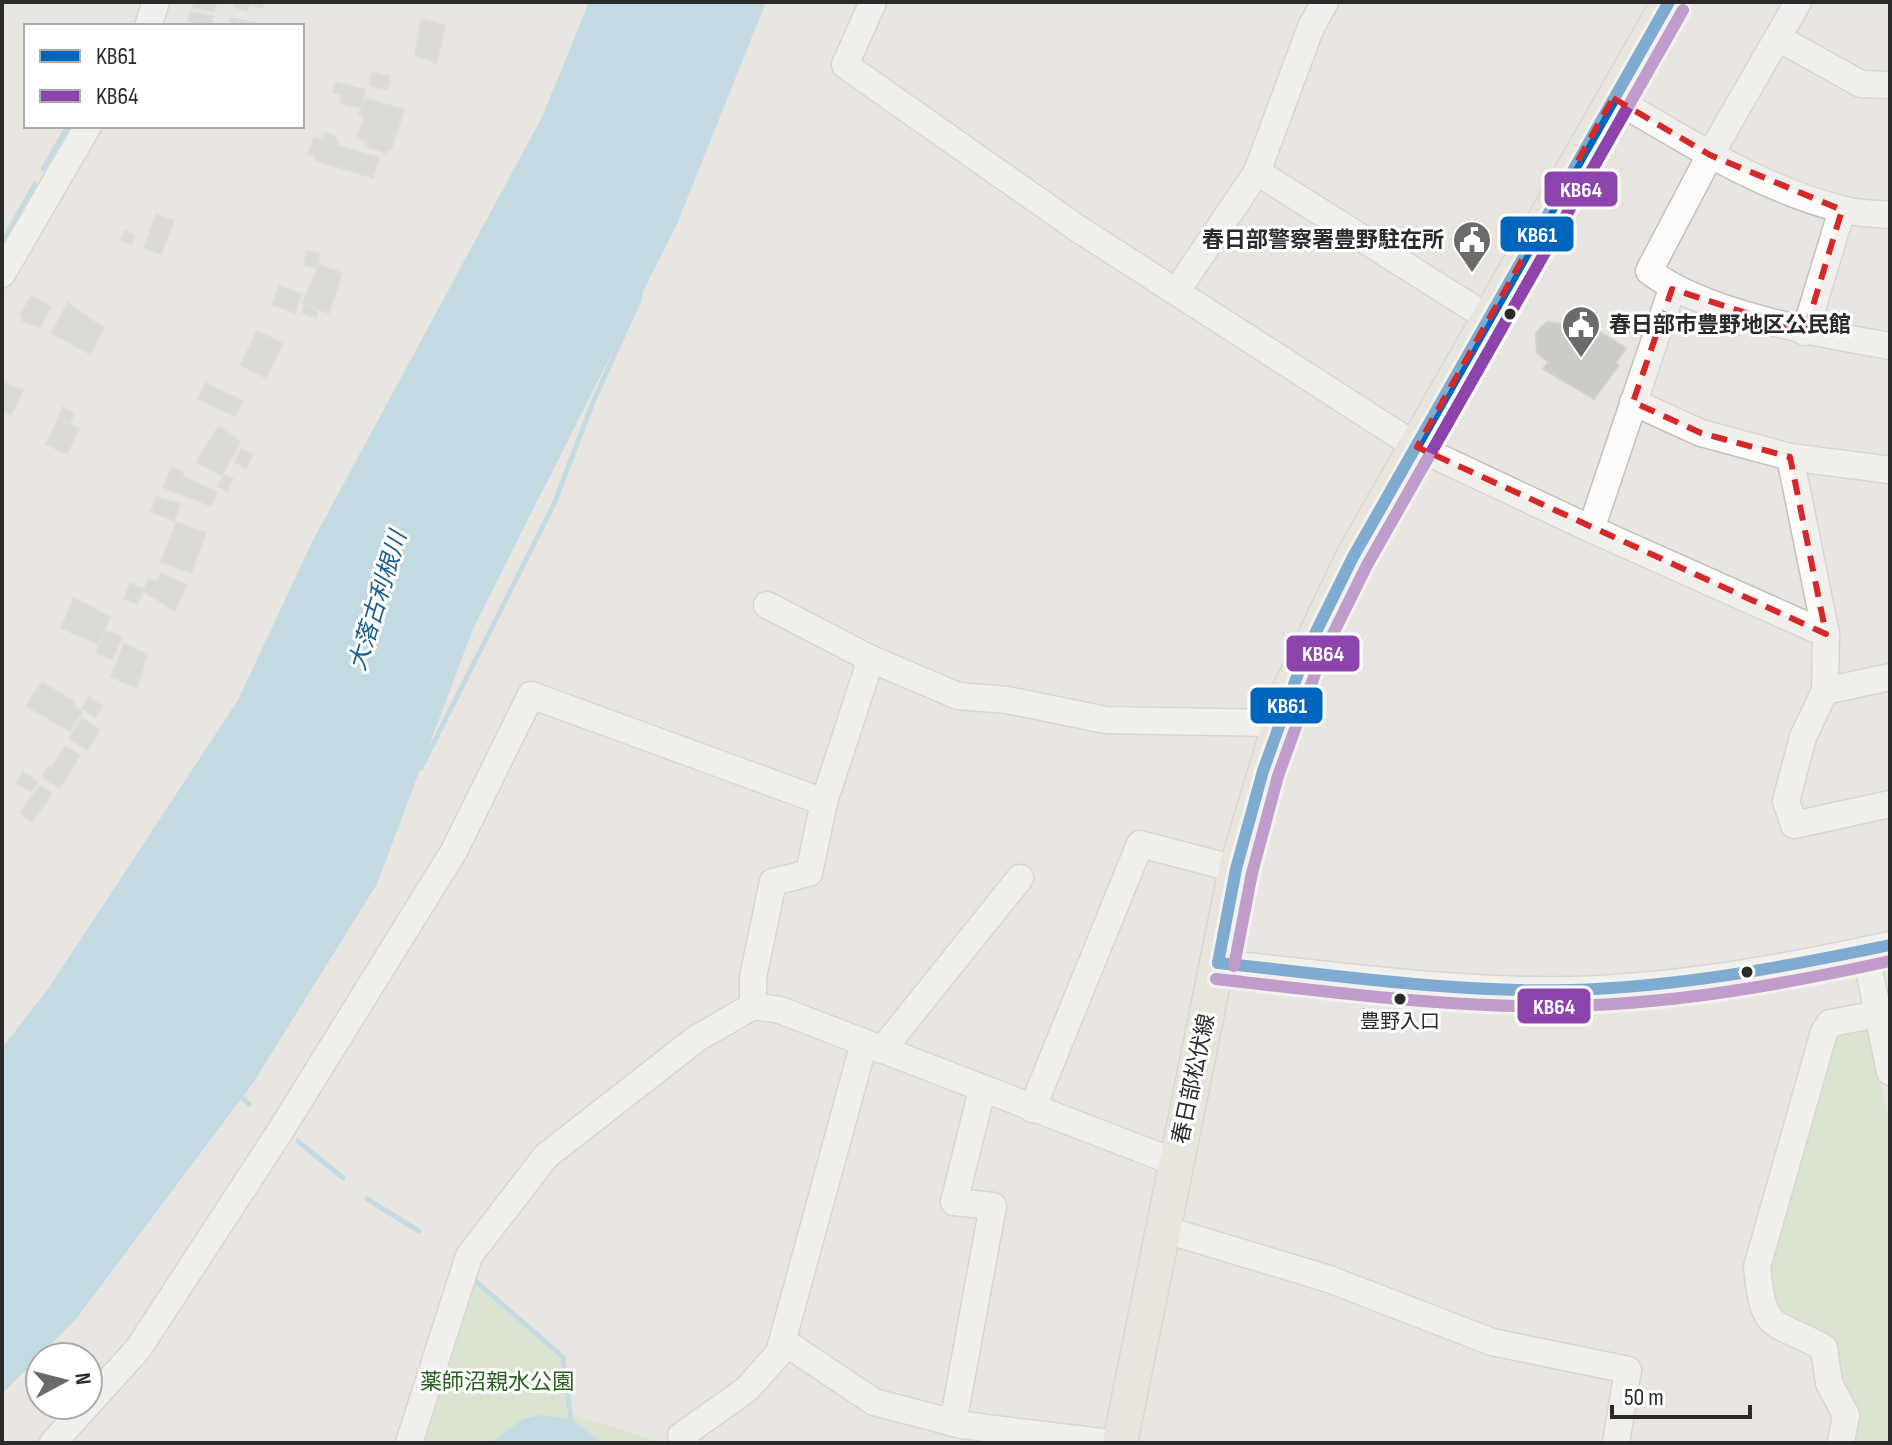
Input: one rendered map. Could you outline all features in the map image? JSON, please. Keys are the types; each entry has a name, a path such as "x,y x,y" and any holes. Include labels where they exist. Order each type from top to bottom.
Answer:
{"main road":[{"name":"春日部松伏線","path":"1120,1443 1236,869 1279,723 1305,654 1353,557 1669,2"}],"street":[{"path":"149,24 156,2"},
{"path":"873,2 845,65 1077,228 1417,447 1826,634"},
{"path":"1176,292 1257,172 1311,27 1325,2"},
{"path":"1798,2 1710,155 1649,271 1672,289 1805,332 1890,346"},
{"path":"1778,38 1861,84 1890,85"},
{"path":"1613,98 1710,155 1781,188 1842,210 1890,215"},
{"path":"2,274 87,128"},
{"path":"1257,172 1490,319"},
{"path":"1805,332 1842,210"},
{"path":"1591,529 1672,289"},
{"path":"1633,402 1701,433 1790,457 1890,470"},
{"path":"1790,457 1826,634 1825,691 1803,737 1786,801 1794,825 1890,804"},
{"path":"767,605 871,659 958,696 1007,700 1106,720 1279,723"},
{"path":"753,1006 753,977 773,882 809,873 824,802 871,659"},
{"path":"1825,691 1890,677"},
{"path":"104,1387 138,1349 281,1130 454,851 531,695 824,802"},
{"path":"1032,1109 1140,844 1236,869"},
{"path":"687,1443 681,1436 747,1389 779,1353 873,1046 1020,878"},
{"path":"1218,963 1443,986 1571,990 1701,979 1877,948 1890,1072"},
{"path":"409,1443 464,1271 546,1156 654,1069 696,1039 753,1006 780,1010 1177,1163"},
{"path":"1841,1443 1846,1415 1829,1383 1824,1348 1771,1323 1761,1305 1757,1267 1824,1032 1830,1023 1884,1013"},
{"path":"953,1423 993,1206 954,1202 982,1090"},
{"path":"1163,1229 1329,1279 1492,1342 1628,1370 1616,1443"},
{"path":"783,1341 874,1402 953,1423 1110,1443"},
{"path":"53,1443 73,1421"}],"highlighted area":[{"path":"1613,98 1710,155 1842,210 1805,332 1672,289 1633,402 1701,433 1790,457 1826,634 1417,447"}],"green space":[{"path":"1867,1022 1890,1125 1890,1443 1851,1443 1838,1381 1774,1314 1767,1291 1770,1240 1834,1035"},
{"name":"薬師沼親水公園","path":"466,1276 561,1358 568,1413 663,1443 415,1443"}],"water":[{"name":"大落古利根川","path":"589,2 766,2 677,224 473,629 377,884 253,1083 76,1319 54,1341 24,1341 24,1372 2,1394 2,1048 48,989 238,700 312,542 542,117"},
{"path":"540,1415 571,1419 603,1443 490,1443 523,1419"}],"building":[{"path":"194,2 216,2 214,12 193,8"},
{"path":"236,2 264,2 262,8 249,4 247,11 235,7"},
{"path":"190,12 213,16 211,24 188,24"},
{"path":"230,18 254,23 254,24 229,24"},
{"path":"421,19 445,25 437,63 415,55"},
{"path":"372,72 390,76 387,89 370,86"},
{"path":"336,82 365,90 361,108 340,103 342,95 333,93"},
{"path":"364,100 404,110 391,150 387,149 386,153 365,146 367,141 357,138 364,117 359,115"},
{"path":"325,133 335,136 339,146 379,158 373,178 315,160 316,156 308,154 314,137 323,140"},
{"path":"156,214 174,221 161,254 144,248"},
{"path":"125,231 135,235 131,244 121,240"},
{"path":"307,251 320,254 317,268 304,265"},
{"path":"319,265 342,273 329,313 302,304"},
{"path":"279,286 302,294 295,313 272,305"},
{"path":"32,296 51,307 40,327 21,320 23,316 20,314"},
{"path":"68,303 104,328 90,354 51,333"},
{"path":"305,305 318,311 316,318 302,312"},
{"name":"春日部市豊野地区公民館","path":"1575,316 1626,348 1616,363 1619,365 1594,399 1543,369 1548,362 1537,353 1536,334 1541,327 1548,322 1569,325"},
{"path":"257,331 283,343 266,378 241,365"},
{"path":"2,382 23,390 11,415 2,410"},
{"path":"205,383 243,401 235,416 198,399"},
{"path":"63,407 74,413 70,423 58,417"},
{"path":"58,419 79,429 67,454 46,444"},
{"path":"219,426 240,442 222,476 196,462"},
{"path":"241,449 253,455 246,468 235,462"},
{"path":"172,467 184,472 182,476 217,492 211,506 163,487"},
{"path":"225,475 233,479 227,491 218,486"},
{"path":"157,497 180,504 174,521 151,512"},
{"path":"176,522 206,533 191,573 161,562"},
{"path":"161,573 187,585 175,611 143,591 149,579 157,582"},
{"path":"130,583 143,589 137,604 124,599"},
{"path":"74,598 110,617 98,644 61,628"},
{"path":"105,630 122,637 112,660 96,653"},
{"path":"124,644 147,654 137,688 111,677"},
{"path":"42,682 75,702 73,706 82,712 70,731 26,706"},
{"path":"89,697 102,706 95,717 82,708"},
{"path":"82,718 100,730 87,750 69,738"},
{"path":"65,746 80,755 60,788 42,777 48,767 51,769"},
{"path":"23,772 38,782 31,792 16,782"},
{"path":"40,785 52,794 32,822 20,813"}],"waterway":[{"path":"43,169 67,128"},
{"path":"2,243 35,184"},
{"path":"421,768 554,504 593,402 640,298 640,291"},
{"path":"239,1095 249,1104"},
{"path":"298,1141 343,1178"},
{"path":"367,1199 419,1231"},
{"path":"472,1278 563,1357 571,1419"}],"transit line":[{"name":"KB61","path":"1218,963 1236,869 1263,771 1305,654 1353,557 1669,2"},
{"name":"KB64","path":"1234,966 1252,873 1278,776 1320,660 1367,565 1683,10"},
{"name":"KB61","path":"1218,963 1438,986 1570,990 1651,985 1731,975 1890,945"},
{"name":"KB64","path":"1216,979 1439,1002 1572,1006 1652,1001 1732,991 1890,961"}],"place":[{"name":"春日部警察署豊野駐在所","path":"1472,274"},
{"name":"春日部市豊野地区公民館","path":"1581,359"},
{"name":"豊野入口","path":"1400,999"}]}
